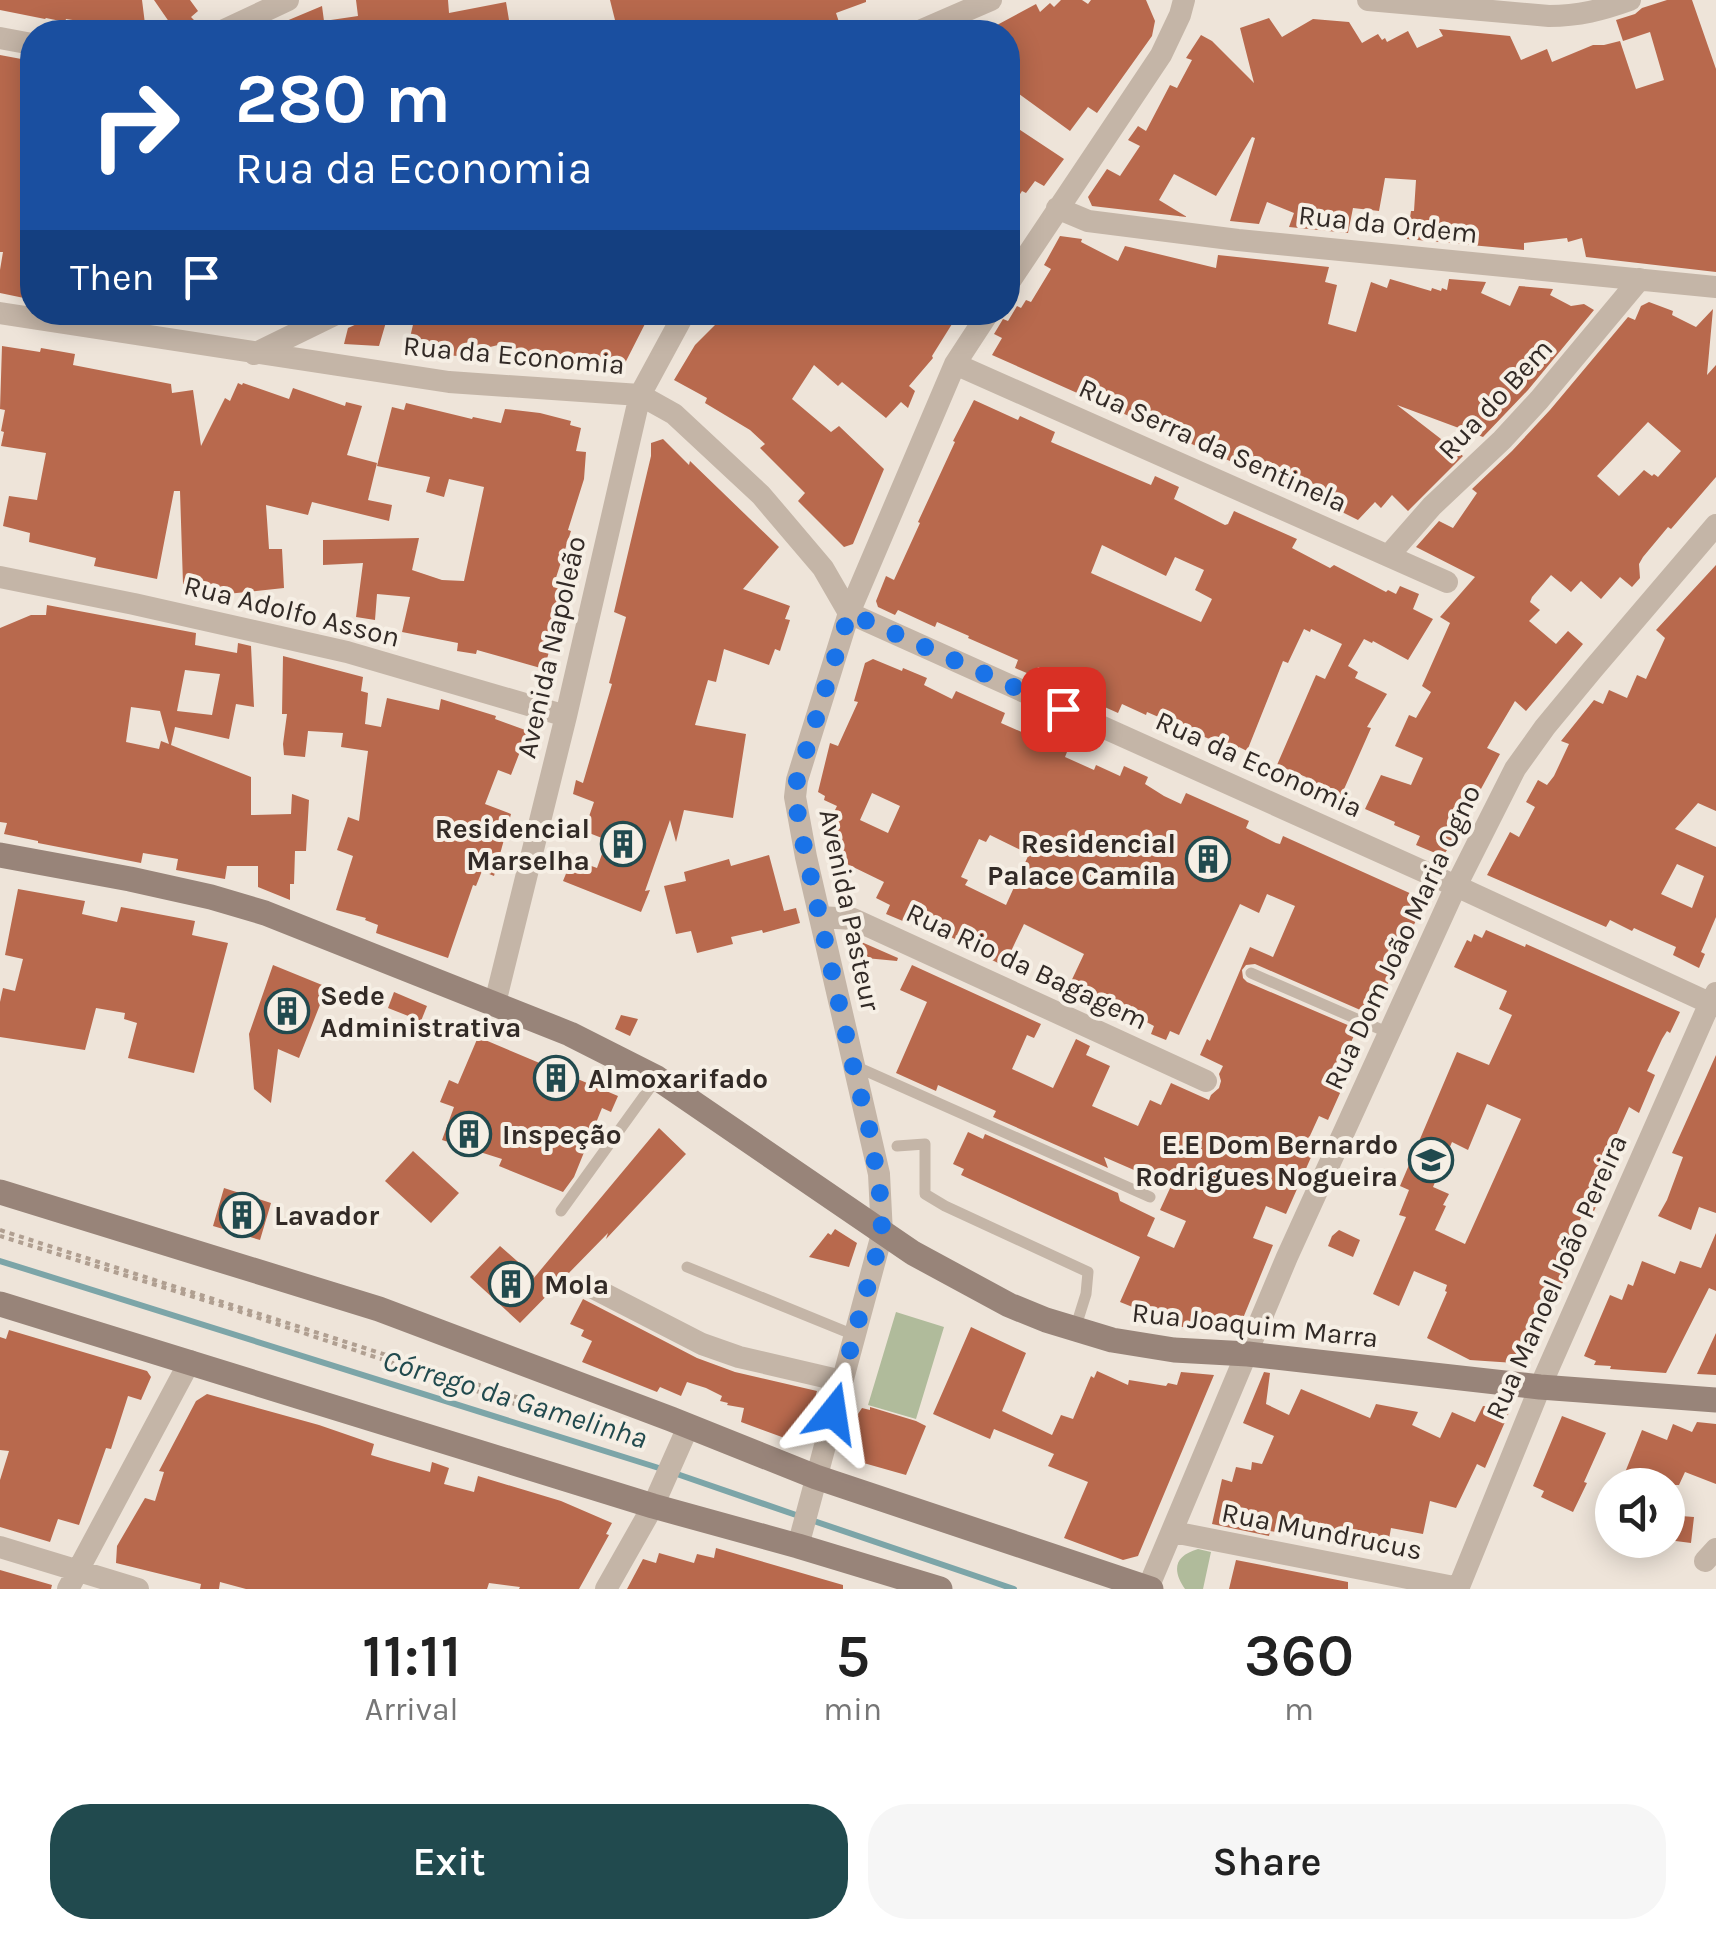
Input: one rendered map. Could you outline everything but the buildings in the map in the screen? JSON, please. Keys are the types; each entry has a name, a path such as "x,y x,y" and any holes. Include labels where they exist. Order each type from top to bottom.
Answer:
{"main road":[{"name":"Rua Joaquim Marra","path":"0,856 146,883 265,913 570,1034 657,1078 698,1104 882,1234 1009,1305 1046,1320 1112,1340 1156,1348 1248,1354 1540,1387 1716,1400"},
{"path":"0,1192 379,1309 816,1476 1150,1589"},
{"path":"0,1304 653,1506 800,1538 940,1589"}],"street":[{"path":"246,20 288,0"},
{"path":"945,20 991,0"},
{"path":"1020,265 1162,56 1184,0"},
{"path":"1368,0 1576,16 1630,0"},
{"name":"Rua da Ordem","path":"1057,208 1088,221 1220,237 1716,286"},
{"name":"Rua do Bem","path":"1389,555 1432,506 1527,413 1640,279"},
{"name":"Rua da Economia","path":"74,325 449,382 640,396 674,414 760,495 823,568 849,613 1714,1001"},
{"path":"254,354 313,325"},
{"name":"Avenida Napoleão","path":"495,1003 640,396 678,325"},
{"name":"Avenida Pasteur","path":"800,1538 882,1234 878,1174 795,797 797,780 849,613 955,364 980,325"},
{"name":"Rua Serra da Sentinela","path":"955,364 1447,582"},
{"name":"Rua Dom João Maria Ogno","path":"1150,1589 1295,1240 1456,886 1515,769 1545,727 1716,525"},
{"name":"Rua Adolfo Asson","path":"0,577 347,652 566,716"},
{"name":"Rua Rio da Bagagem","path":"820,918 852,919 1206,1080"},
{"name":"Rua Manoel João Pereira","path":"1458,1588 1540,1387 1714,1001"},
{"path":"595,1289 702,1344 842,1381"},
{"path":"72,1580 190,1362"},
{"path":"606,1589 653,1506 688,1427"},
{"name":"Rua Mundrucus","path":"1173,1532 1458,1588"},
{"path":"0,1547 72,1580 138,1589"}],"lane":[{"path":"1251,973 1389,1033"},
{"path":"853,1066 1150,1197"},
{"path":"561,1210 657,1078"},
{"path":"896,1146 925,1144 925,1194 934,1200 1088,1272 1075,1329"},
{"path":"686,1267 854,1335"}],"path":[{"path":"0,1233 646,1439 642,1447 0,1233"}],"green space":[{"path":"896,1312 944,1327 916,1419 868,1405"},
{"path":"1198,1549 1211,1552 1203,1589 1185,1589 1178,1576 1178,1564"}],"waterway":[{"name":"Córrego da Gamelinha","path":"0,1261 662,1469"},
{"name":"Córrego da Gamelinha","path":"674,1473 799,1516"},
{"name":"Córrego da Gamelinha","path":"811,1520 1014,1589"}],"place":[{"name":"Residencial Marselha","path":"623,844"},
{"name":"Residencial Palace Camila","path":"1208,859"},
{"name":"Sede Administrativa","path":"287,1011"},
{"name":"Almoxarifado","path":"556,1078"},
{"name":"Inspeção","path":"469,1134"},
{"name":"E.E Dom Bernardo Rodrigues Nogueira","path":"1431,1160"},
{"name":"Lavador","path":"242,1215"},
{"name":"Mola","path":"511,1284"}],"route":[{"path":"833,1413 882,1234 881,1200 870,1132 795,797 849,613 1063,709"}]}
